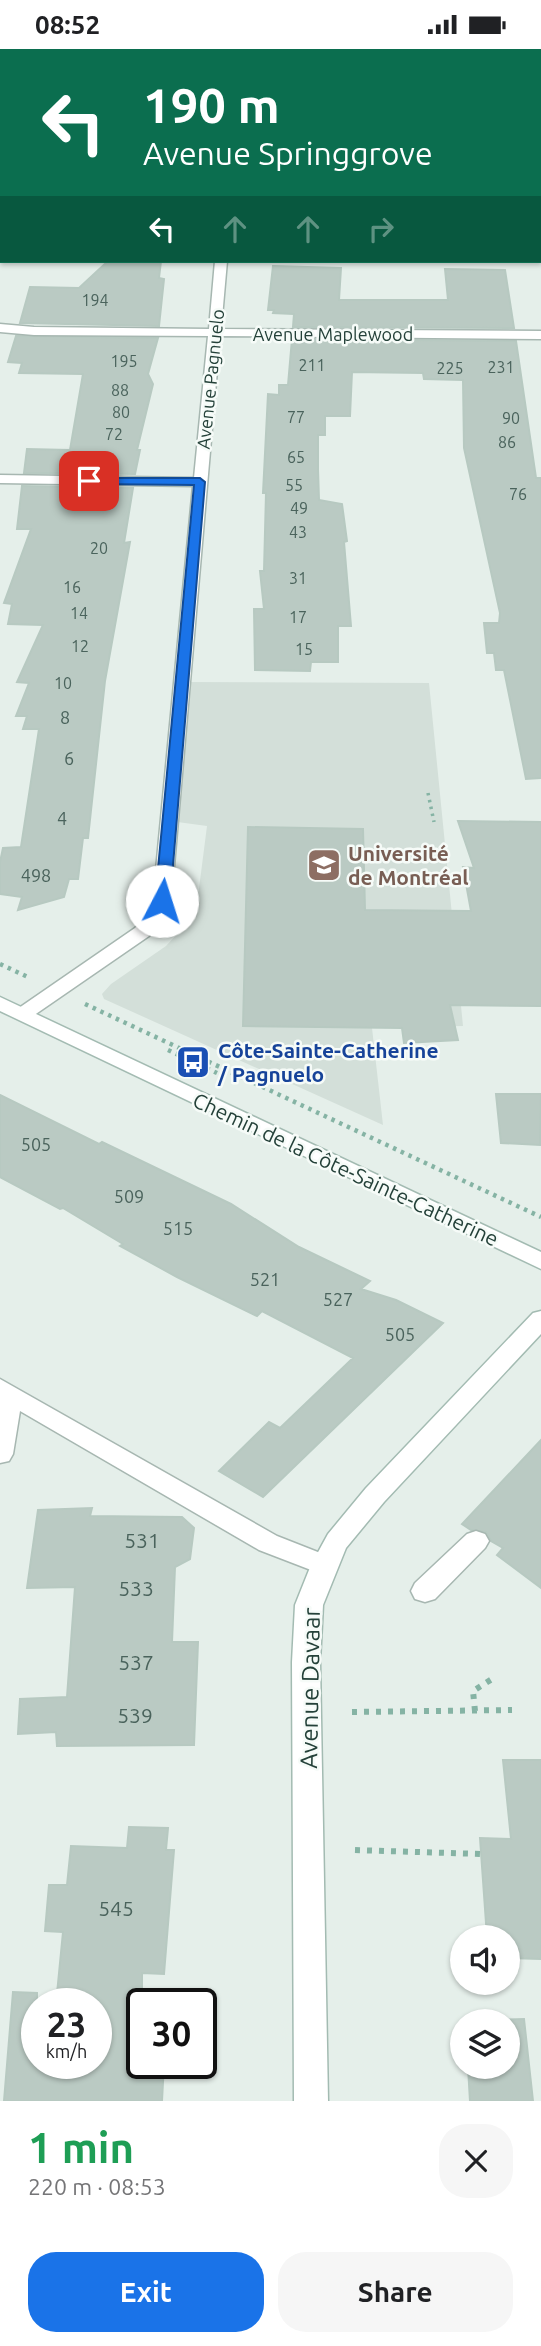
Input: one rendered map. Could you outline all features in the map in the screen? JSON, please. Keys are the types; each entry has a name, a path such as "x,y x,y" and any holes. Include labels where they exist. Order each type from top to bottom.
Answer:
{"street":[{"name":"Avenue Pagnuelo","path":"23,1014 142,932 155,918 162,901 221,263"},
{"name":"Avenue Maplewood","path":"0,328 34,331 541,335"},
{"path":"0,479 200,482"},
{"name":"Chemin de la Côte-Sainte-Catherine","path":"0,1003 541,1261"},
{"name":"Avenue Davaar","path":"311,2101 307,1633 309,1605 324,1565 337,1541 375,1495 541,1319"},
{"path":"0,1454 8,1393 268,1543 324,1565"},
{"path":"425,1591 476,1541"}],"path":[{"path":"428,793 434,822"},
{"path":"0,964 17,972"},
{"name":"Chemin de la Côte-Sainte-Catherine","path":"101,1011 541,1217"},
{"name":"Chemin de la Côte-Sainte-Catherine","path":"154,1044 217,1073"},
{"path":"475,1711 473,1691 492,1679"},
{"path":"352,1711 512,1710"},
{"path":"355,1850 481,1854"}],"shaded area":[{"name":"Université de Montréal","path":"182,682 429,683 463,1026 372,1028 383,1125 104,999 102,994 111,984 166,946 190,920 197,904 207,826 170,821"}],"building":[{"path":"106,263 161,263 159,278 164,279 159,326 20,323 30,287 79,288"},
{"path":"273,266 341,268 339,300 448,300 445,269 505,270 514,328 293,327 294,314 273,313 274,310 268,310"},
{"path":"16,336 158,338 148,374 153,384 137,450 140,450 135,474 24,473 27,449 70,450 83,374 19,373 22,363 8,362"},
{"path":"292,339 516,341 536,478 541,478 541,778 526,779 504,670 496,670 494,653 487,653 484,623 499,623 500,613 464,448 463,380 424,379 423,373 352,372 350,416 325,416 325,435 318,435 319,500 342,504 347,541 344,542 351,626 338,626 338,662 311,662 310,671 255,670 254,609 264,609 260,571 264,571 266,493 263,493 268,394 279,395 279,385 288,385"},
{"path":"22,486 133,488 124,543 130,542 105,681 88,838 83,838 78,879 69,879 64,897 18,910 22,897 0,894 0,862 3,848 21,847 39,729 23,729 27,716 16,716 29,683 17,682 43,625 8,624 12,604 4,603 31,529 17,529"},
{"path":"458,821 541,822 541,1006 450,1005 458,1040 404,1043 402,1028 243,1026 248,827 363,829 365,910 471,911 463,867 474,868"},
{"path":"496,1094 541,1094 540,1145 501,1143"},
{"path":"0,1095 231,1204 299,1247 370,1281 361,1289 396,1300 443,1323 263,1497 219,1471 269,1422 280,1428 353,1358 262,1311 257,1316 177,1277 120,1246 123,1244 63,1208 60,1209 0,1177"},
{"path":"541,1440 541,1588 497,1555 503,1548 491,1541 486,1532 471,1530 462,1524"},
{"path":"92,1508 90,1516 182,1517 194,1528 190,1559 175,1567 172,1642 198,1642 194,1745 57,1746 56,1732 18,1734 20,1699 67,1697 75,1587 27,1588 38,1510"},
{"path":"503,1760 541,1760 541,1959 520,1958 520,1925 486,1925 480,1838 511,1839"},
{"path":"129,1827 168,1828 166,1850 174,1850 164,1974 142,1973 142,1988 126,1988 126,2079 163,2079 162,2101 4,2101 13,1992 21,1992 21,2079 112,2079 112,1988 58,1988 63,1932 45,1931 49,1885 67,1885 71,1846 127,1848"},
{"path":"520,2019 524,2019 533,2101 470,2101 469,2079 520,2079"}],"place":[{"name":"Université de Montréal","path":"324,865"},
{"name":"Côte-Sainte-Catherine / Pagnuelo","path":"193,1062"}],"route":[{"path":"89,481 200,482 162,901"}]}
